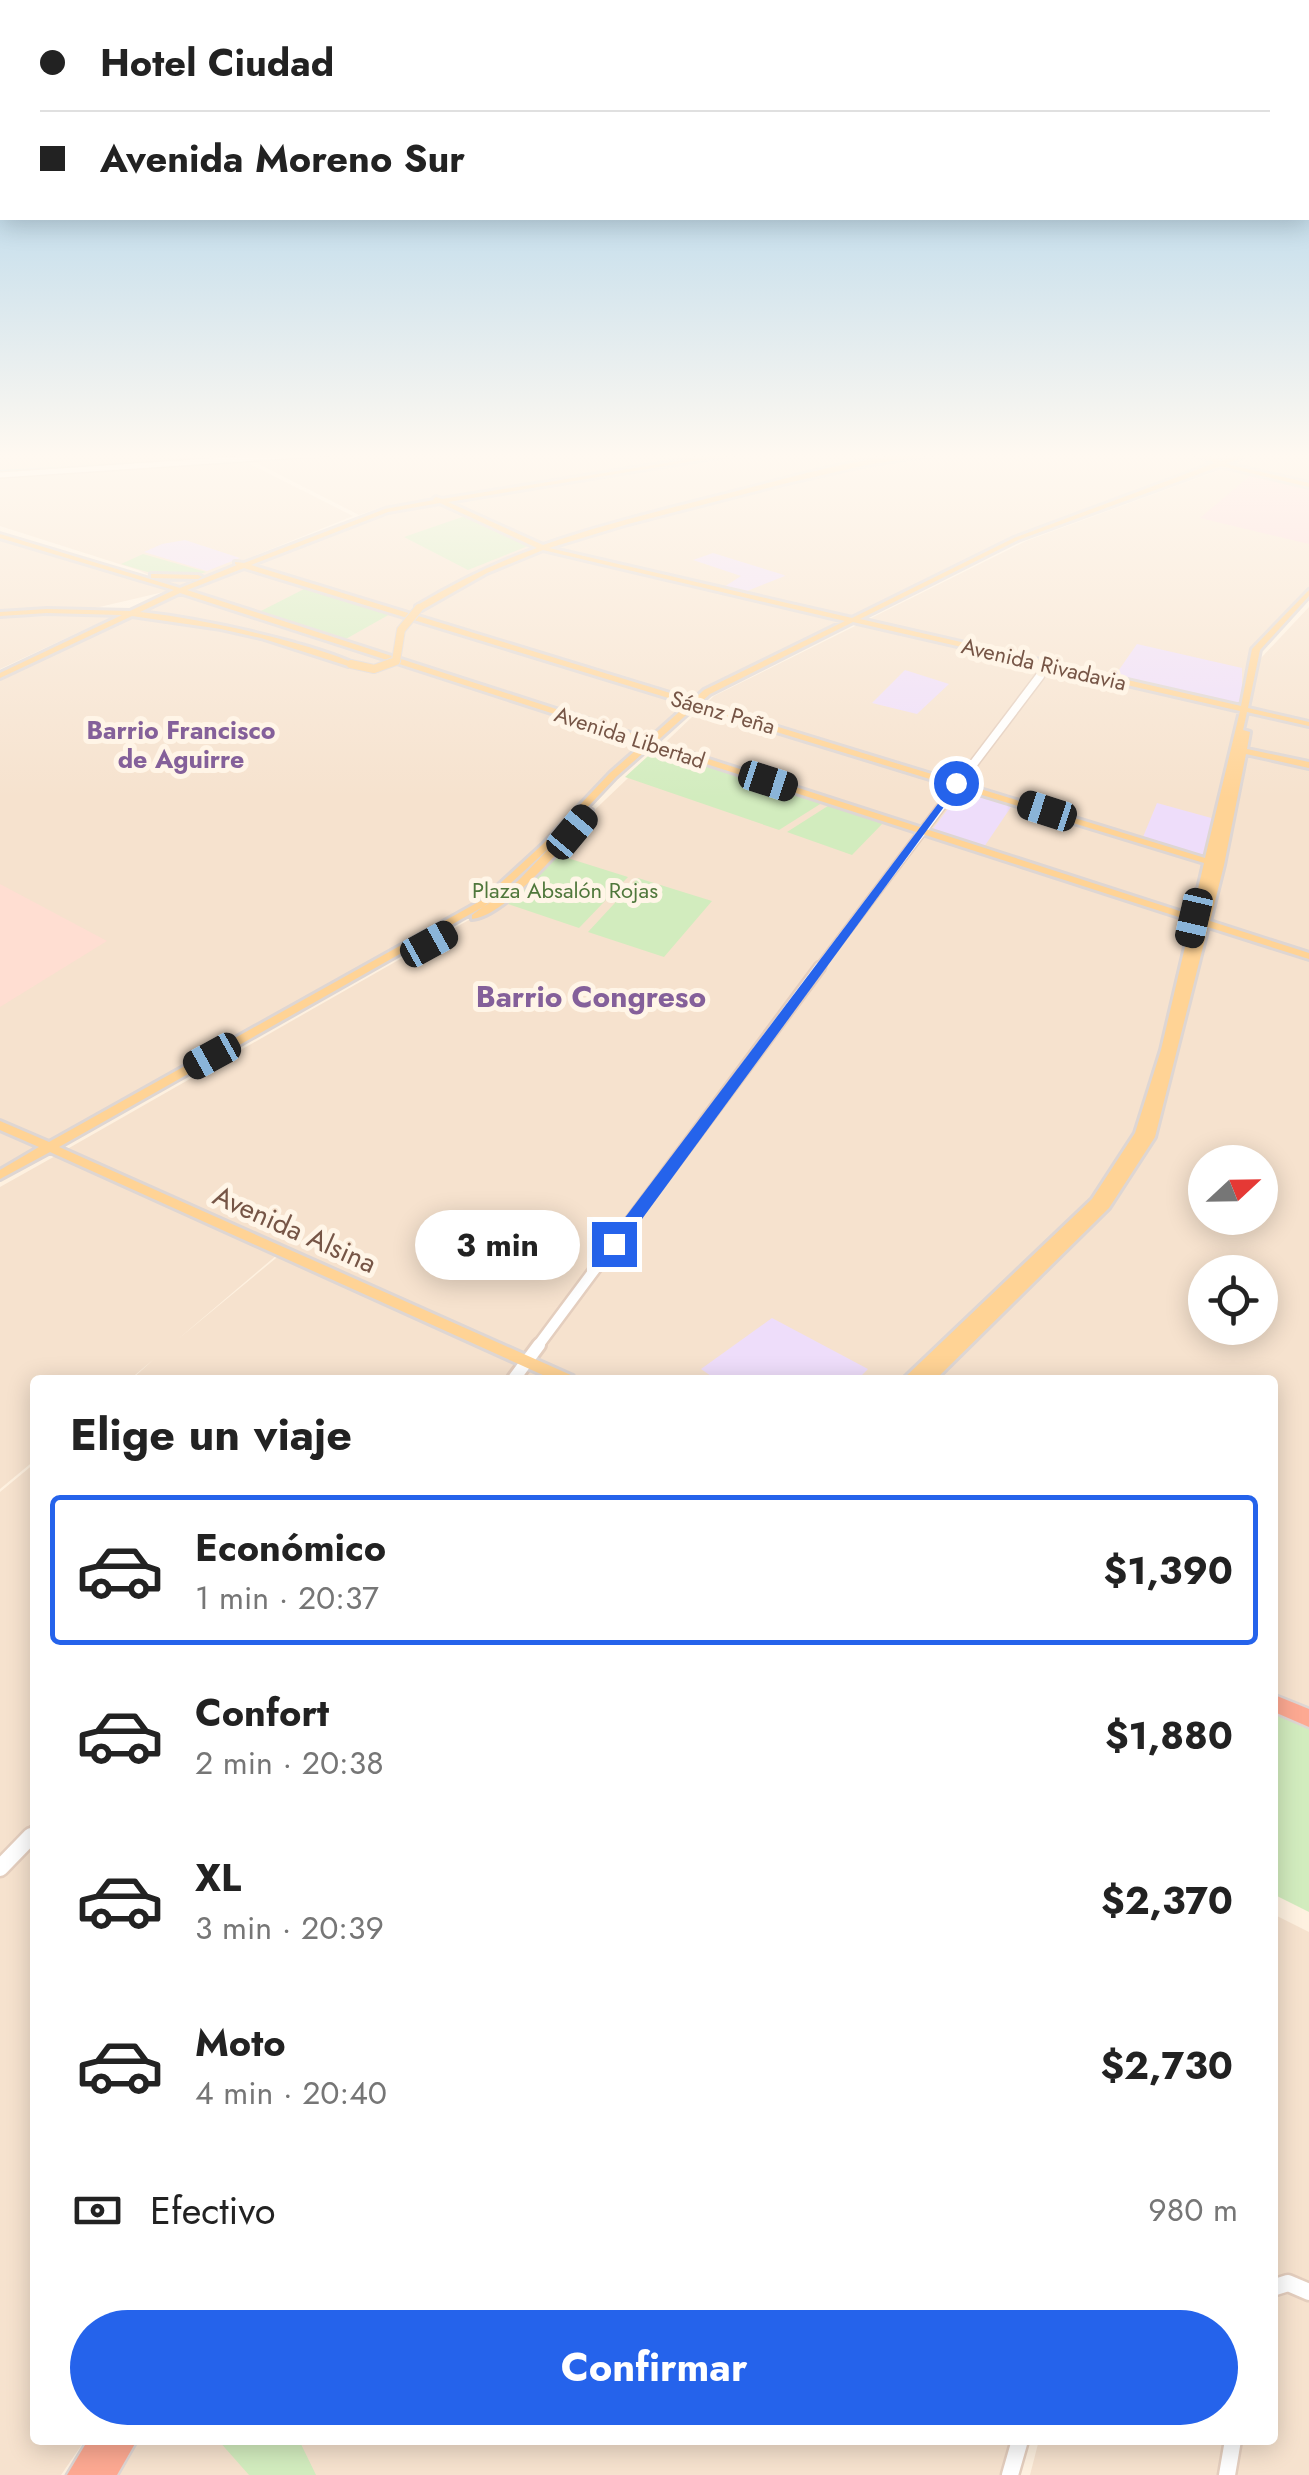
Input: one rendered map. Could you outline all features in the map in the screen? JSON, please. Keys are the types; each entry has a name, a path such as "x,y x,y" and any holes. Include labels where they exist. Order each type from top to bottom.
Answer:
{"highway":[{"path":"1278,1705 1309,1718"},
{"path":"78,2475 99,2445"},
{"path":"102,2475 122,2445"}],"main road":[{"name":"Avenida Libertad","path":"101,568 176,589 1309,956"},
{"name":"Avenida Libertad","path":"126,568 176,589"},
{"path":"0,673 226,568"},
{"path":"125,614 158,596 228,568"},
{"name":"Sáenz Peña","path":"255,568 1214,864"},
{"path":"0,615 125,614 229,625 350,664 379,668 396,661 401,630 419,608 492,568"},
{"name":"Avenida Rivadavia","path":"630,568 1309,724"},
{"path":"0,1175 485,902 697,704 968,568"},
{"path":"124,576 134,571"},
{"path":"149,575 173,579 210,574"},
{"path":"154,584 162,589 158,596"},
{"path":"914,1375 1096,1202 1141,1133 1214,864 1262,651 1309,596"},
{"path":"125,614 291,644"},
{"path":"333,997 496,905 556,850 654,744"},
{"path":"1238,749 1309,765"},
{"path":"931,1375 1106,1206 1151,1134 1174,1053 1199,919"},
{"name":"Avenida Alsina","path":"0,1125 557,1375"}],"street":[{"path":"517,1375 1048,665"},
{"path":"0,1868 30,1837"},
{"path":"1278,2286 1288,2283 1309,2292"},
{"path":"1010,2475 1019,2445"},
{"path":"1226,2475 1232,2445"}],"shaded area":[{"path":"0,568 114,568 175,587 133,568 223,568 177,587 180,590 235,568 956,568 707,692 649,742 485,902 0,1174 0,676 168,591 78,612 0,614"},
{"path":"718,568 762,568 785,576 747,591 724,587 741,576"},
{"path":"971,568 1309,568 1309,593 1256,649 1249,695 1260,659 1309,607 1309,1711 1278,1697 1278,1375 558,1375 62,1152 495,905 714,696"},
{"path":"116,615 0,669 0,617"},
{"path":"1137,644 1242,668 1242,706 1114,677"},
{"path":"905,670 949,684 917,714 872,703"},
{"path":"963,789 1013,804 984,847 932,830"},
{"path":"1157,803 1215,819 1205,857 1143,837"},
{"path":"0,884 107,941 0,1007"},
{"path":"57,1155 278,1254 177,1340 281,1254 544,1375 136,1375 154,1359 135,1375 30,1375 30,1464 0,1489 0,1187"},
{"path":"772,1318 868,1369 862,1375 710,1375 701,1369"},
{"path":"30,1467 30,2445 82,2445 61,2475 0,2475 0,1492"},
{"path":"1278,1916 1309,1932 1309,2475 1030,2475 1038,2445 1278,2445"},
{"path":"125,2445 1013,2445 1004,2475 104,2475"}],"green space":[{"path":"137,568 206,572 174,577"},
{"path":"308,587 392,613 344,640 257,613"},
{"path":"658,747 825,801 779,830 625,777"},
{"path":"831,804 885,821 852,855 787,832"},
{"name":"Plaza Absalón Rojas","path":"558,855 628,877 579,928 505,903"},
{"path":"638,878 712,901 664,957 588,932"},
{"path":"1278,1713 1309,1726 1309,1912 1278,1896"},
{"path":"222,2445 301,2445 316,2475 249,2475"}],"waterway":[{"path":"189,584 227,568"},
{"path":"132,610 154,599"},
{"path":"98,626 119,616"}],"district":[{"name":"Barrio Francisco de Aguirre","path":"181,744"},
{"name":"Barrio Congreso","path":"591,997"}],"route":[{"path":"614,1244 956,783"}]}
